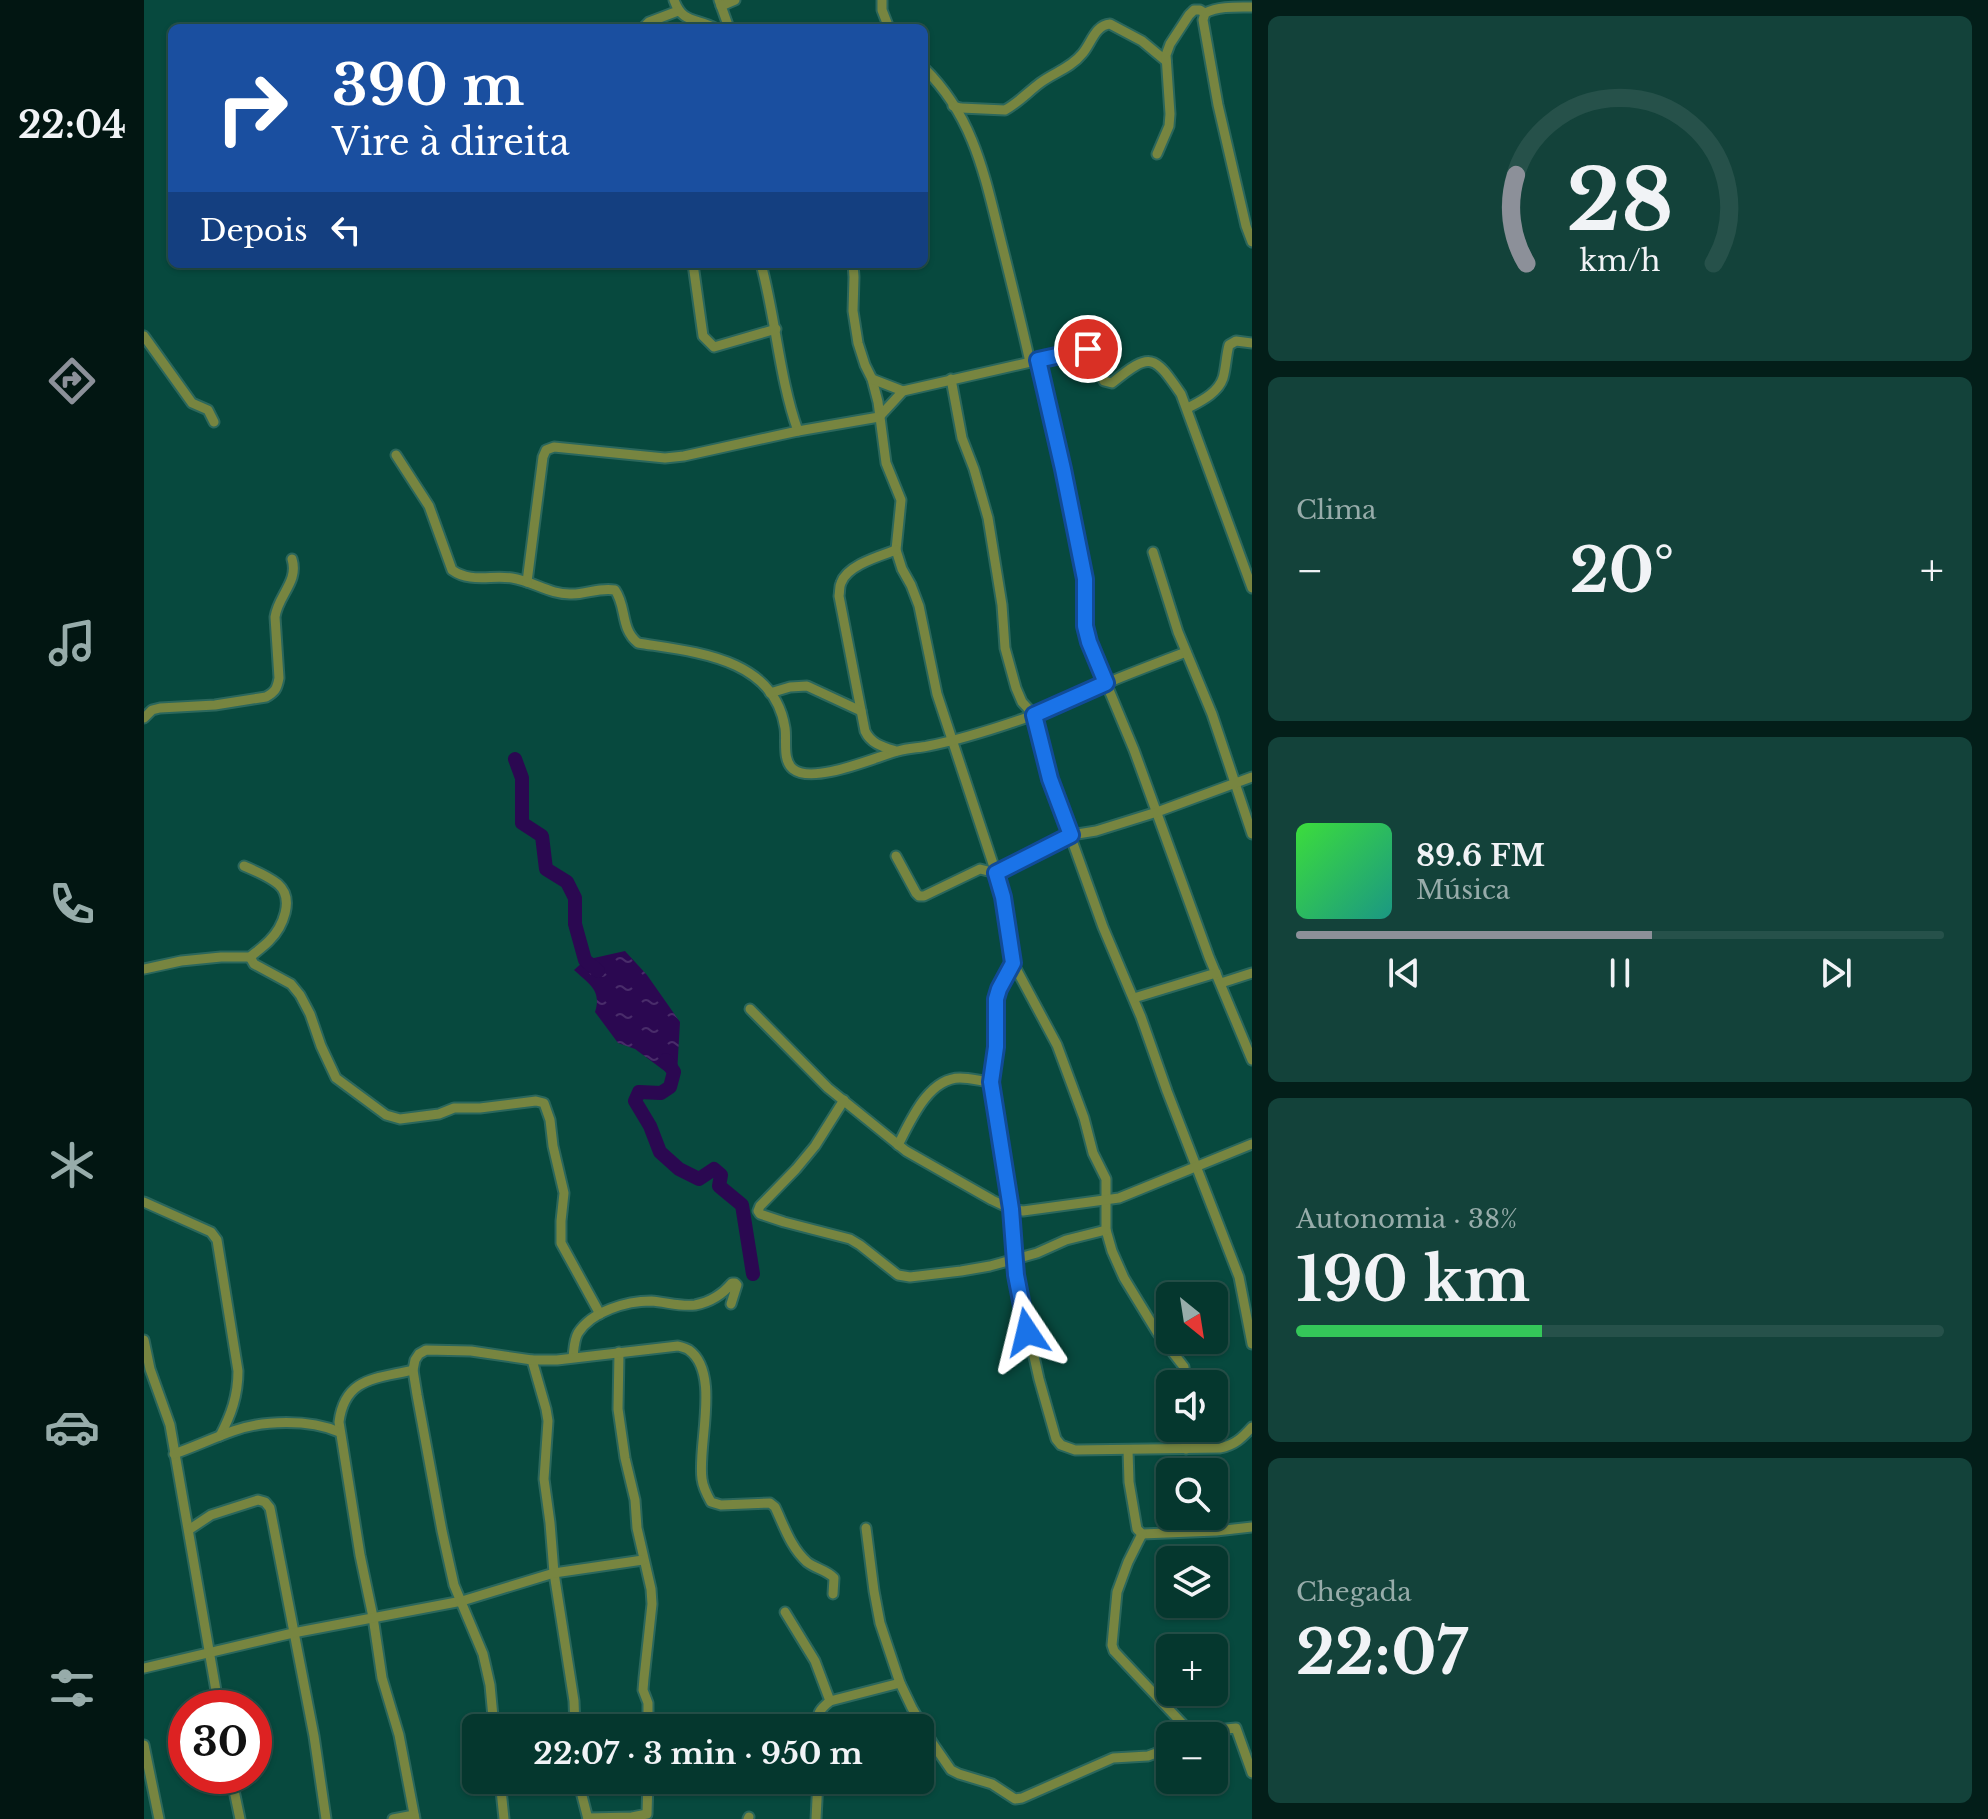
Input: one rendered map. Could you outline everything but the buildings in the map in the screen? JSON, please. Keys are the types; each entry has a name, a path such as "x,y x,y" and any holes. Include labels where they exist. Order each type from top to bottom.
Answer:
{"street":[{"path":"674,0 683,16 704,24"},
{"path":"728,24 720,3 735,0"},
{"path":"882,0 887,24"},
{"path":"1252,7 1211,10 1205,13 1203,20 1218,105 1252,242"},
{"path":"1157,154 1169,126 1166,61 1170,44 1194,10 1205,13"},
{"path":"647,24 678,11"},
{"path":"953,106 1005,110 1011,107 1042,81 1075,61 1105,24 1142,41 1166,61"},
{"path":"928,72 970,134 987,180 1063,469 1085,579 1085,626 1089,642 1134,750 1218,978 1252,1060"},
{"path":"694,268 703,336 708,343 714,347 776,329"},
{"path":"762,268 798,431"},
{"path":"853,268 853,311 858,343 872,379 886,463 901,500 896,550 919,606 937,694 1003,897 1013,963 1057,1045 1084,1118 1093,1153 1106,1179 1106,1230 1112,1251 1124,1278 1184,1370"},
{"path":"144,336 192,403 208,410 214,422"},
{"path":"1188,408 1216,390 1223,379 1229,345 1236,341 1252,343"},
{"path":"527,582 546,450 554,447 674,457 879,417 903,391 1088,349 1104,381 1108,383 1142,361 1152,361 1163,368 1181,394 1252,588"},
{"path":"872,379 903,391"},
{"path":"951,379 962,438 988,518 1002,605 1005,648 1022,702 1034,715 1050,779 1103,927 1134,998 1239,1277 1252,1344"},
{"path":"396,455 429,506 452,570 460,576 516,578 557,593 573,594 604,588 615,590 620,598 627,630 638,643 703,654 733,663 753,676 770,693 780,711 785,727 787,762 800,772 840,770 896,751 927,747 1034,715 1186,652"},
{"path":"896,550 849,572 841,581 839,596 865,731 868,738 896,751"},
{"path":"1153,552 1178,632 1212,714 1252,834"},
{"path":"144,718 152,710 160,708 215,705 266,697 278,688 275,617 294,576 292,559"},
{"path":"770,693 807,686 861,711"},
{"path":"896,856 919,896 924,896 980,869 996,873 1071,835 1096,831 1157,812 1252,777"},
{"path":"144,969 181,961 250,957 272,939 284,918 287,899 280,886 244,866"},
{"path":"250,957 254,964 291,984 300,995 336,1078 386,1115 400,1119 439,1114 454,1108 536,1101 544,1103 548,1109 564,1193 561,1243 600,1314"},
{"path":"1013,963 996,999 996,1047 991,1082 1011,1209 1016,1275 1027,1332 1056,1439 1061,1445 1075,1450 1220,1448 1231,1446 1252,1427"},
{"path":"1134,998 1252,973"},
{"path":"750,1009 828,1088 898,1145 956,1181 1011,1209 1023,1211 1107,1200 1136,1192 1252,1144"},
{"path":"898,1145 918,1106 937,1086 959,1078 991,1082"},
{"path":"844,1100 815,1146 760,1206 760,1214 850,1239 898,1275 910,1277 990,1266 1106,1230"},
{"path":"144,1202 211,1232 217,1240 238,1371 235,1404 220,1436"},
{"path":"573,1357 578,1333 586,1324 619,1306 640,1302 697,1305 716,1298 735,1283 731,1304"},
{"path":"144,1340 150,1369 170,1425 216,1690"},
{"path":"493,1714 485,1663 454,1585 442,1531 413,1370 415,1360 426,1350 471,1351 532,1360 557,1360 678,1346 690,1350 699,1363 707,1387 701,1478 706,1495 711,1502 721,1505 770,1503 800,1555 810,1565 834,1578 833,1594"},
{"path":"619,1352 618,1409 635,1500 637,1528 651,1589 643,1690 648,1714"},
{"path":"532,1360 548,1421 544,1479 574,1714"},
{"path":"393,1819 414,1817 399,1735 382,1678 339,1432 340,1409 348,1394 361,1383 413,1370"},
{"path":"174,1454 235,1430 267,1423 315,1424 339,1432"},
{"path":"1186,1442 1186,1449"},
{"path":"1128,1450 1129,1482 1137,1529 1142,1534 1252,1527"},
{"path":"190,1529 224,1510 258,1500 270,1508 314,1736 326,1819"},
{"path":"866,1528 880,1623 900,1683 951,1770 992,1784 1015,1799 1113,1758 1156,1753"},
{"path":"1142,1534 1117,1592 1112,1645 1114,1651 1180,1722"},
{"path":"144,1668 293,1633 462,1601 554,1573 643,1560"},
{"path":"785,1612 815,1661 830,1701"},
{"path":"818,1714 830,1701 900,1683"},
{"path":"1228,1729 1236,1728 1252,1773"},
{"path":"144,1745 159,1819"},
{"path":"235,1794 240,1819"},
{"path":"501,1794 504,1819"},
{"path":"582,1794 588,1818 647,1814 648,1794"},
{"path":"816,1819 817,1794"}],"water":[{"path":"625,951 647,975 680,1022 677,1074 670,1075 635,1049 618,1043 595,1012 597,998 593,988 574,970 585,960"}],"waterway":[{"path":"515,759 522,778 522,823 542,836 546,869 567,882 575,898 575,924 585,960 598,971"},
{"path":"666,1060 674,1072 670,1087 661,1093 639,1092 635,1101 650,1126 660,1152 679,1169 699,1179 714,1169 721,1175 719,1186 742,1205 753,1274"}],"route":[{"path":"1027,1332 1016,1275 1011,1209 991,1082 996,1047 996,999 1013,963 1003,897 996,873 1071,835 1044,760 1034,715 1106,683 1085,626 1085,579 1038,360 1088,349"}]}
